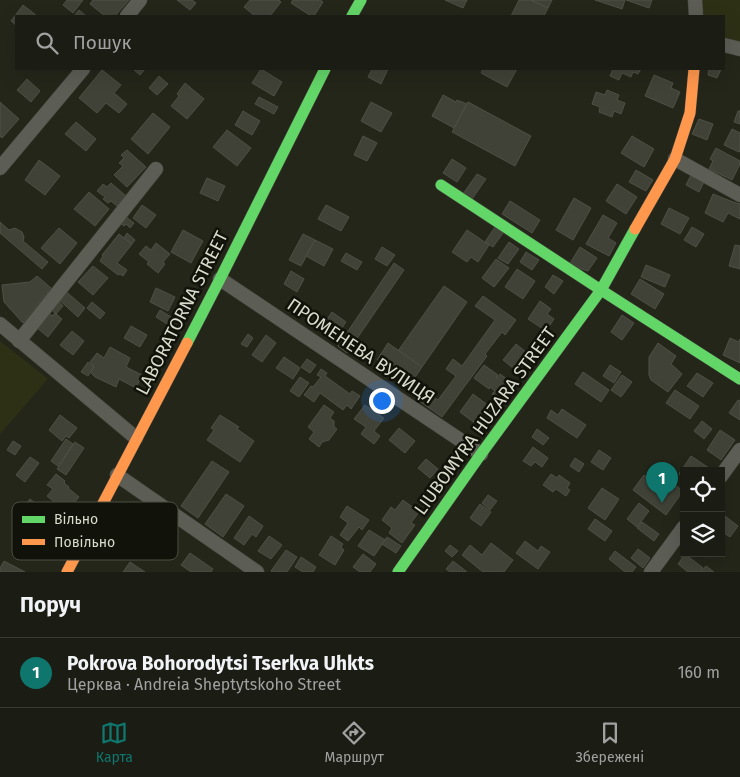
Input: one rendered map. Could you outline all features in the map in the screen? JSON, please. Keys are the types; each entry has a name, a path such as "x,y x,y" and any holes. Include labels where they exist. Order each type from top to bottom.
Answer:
{"street":[{"path":"353,15 361,0"},
{"path":"695,0 696,15"},
{"path":"128,15 137,1"},
{"path":"725,45 740,49"},
{"path":"0,168 82,70"},
{"name":"LABORATORNA STREET","path":"103,502 220,280 325,70"},
{"name":"LIUBOMYRA HUZARA STREET","path":"398,572 481,454 601,290 675,159 690,113 694,70"},
{"path":"675,159 740,194"},
{"path":"19,341 156,169"},
{"path":"441,185 740,379"},
{"name":"ПРОМЕНЕВА ВУЛИЦЯ","path":"220,280 481,454"},
{"path":"0,324 136,438"},
{"path":"725,471 740,450"},
{"path":"117,475 156,502"},
{"path":"178,518 256,572"},
{"path":"651,572 680,532"},
{"name":"LABORATORNA STREET","path":"67,572 73,560"}],"shaded area":[{"path":"698,0 740,0 740,43 725,38 725,15 702,15"},
{"path":"0,341 48,379 0,434"}],"building":[{"path":"67,0 83,0 73,13 63,5"},
{"path":"93,0 129,0 116,15 104,15 90,4"},
{"path":"177,0 192,0 196,3 190,10"},
{"path":"250,0 279,0 281,2 271,15 254,15 244,7"},
{"path":"293,0 320,0 323,2 315,15 309,15 291,3"},
{"path":"445,0 467,0 463,8"},
{"path":"519,0 531,0 548,8 544,15 512,15"},
{"path":"531,0 552,0 548,8"},
{"path":"595,0 625,0 622,9"},
{"path":"626,0 652,0 649,8"},
{"path":"23,5 36,15 16,15"},
{"path":"79,10 85,15 75,15"},
{"path":"15,16 15,24 11,21"},
{"path":"102,70 121,85 114,93 127,104 119,113 106,103 97,113 79,98"},
{"path":"134,70 144,70 140,75"},
{"path":"260,70 282,82 274,96 252,83"},
{"path":"372,70 388,70 381,84 368,77"},
{"path":"482,70 516,70 507,87 481,73"},
{"path":"613,70 640,70 638,74 633,72 631,77 622,73 619,80 610,76"},
{"path":"709,70 721,70 717,78 708,75"},
{"path":"654,75 673,83 671,88 680,92 673,108 645,96"},
{"path":"159,76 168,84 157,95 149,88"},
{"path":"27,79 40,91 31,102 17,90"},
{"path":"185,83 204,99 187,119 171,106 179,96 177,94"},
{"path":"607,90 619,95 617,100 625,103 621,114 614,111 612,117 599,112 600,107 592,104 596,92 605,95"},
{"path":"443,95 456,102 457,100 467,104 454,128 432,116"},
{"path":"259,97 278,107 274,114 255,104"},
{"path":"0,102 19,119 2,138 0,136"},
{"path":"371,102 392,113 381,132 361,121"},
{"path":"468,102 531,136 515,166 452,132"},
{"path":"243,111 260,121 252,135 235,125"},
{"path":"738,111 740,111 740,124 734,122"},
{"path":"153,113 170,127 148,154 131,139"},
{"path":"699,119 713,124 707,140 692,134"},
{"path":"76,122 96,139 86,151 65,134"},
{"path":"732,129 740,133 739,152 724,145"},
{"path":"227,130 251,148 237,166 213,147"},
{"path":"363,136 377,143 367,161 354,155"},
{"path":"632,136 654,149 644,167 621,153"},
{"path":"716,148 740,161 732,180 709,169 713,161 710,159"},
{"path":"127,150 146,167 127,187 114,175 123,166 119,163 124,158 121,155"},
{"path":"452,159 466,168 457,182 443,173"},
{"path":"39,160 60,176 45,195 25,180"},
{"path":"636,170 653,180 646,191 629,182"},
{"path":"477,174 486,179 472,199 463,194"},
{"path":"691,175 704,182 699,192 686,185"},
{"path":"207,178 225,186 218,201 200,193"},
{"path":"111,183 126,196 117,206 111,201 108,203 103,199 105,197 97,191 103,184 107,187"},
{"path":"617,184 637,197 626,214 606,201"},
{"path":"89,192 109,209 95,226 74,209"},
{"path":"713,194 740,204 740,219 728,213 723,222 705,213"},
{"path":"574,198 591,208 573,240 556,230"},
{"path":"510,201 540,220 532,233 502,214"},
{"path":"142,205 156,215 146,228 133,218"},
{"path":"326,205 349,217 341,231 318,219"},
{"path":"669,208 689,218 680,234 661,224"},
{"path":"603,215 617,223 608,238 616,243 609,256 586,244"},
{"path":"126,217 134,223 130,228 126,224 124,226 120,223"},
{"path":"0,222 9,230 15,228 22,232 23,241 48,262 42,269 0,233"},
{"path":"495,227 503,233 493,247 485,242"},
{"path":"692,227 704,234 696,247 684,240"},
{"path":"59,228 77,243 60,264 41,248"},
{"path":"183,230 203,241 191,263 171,252"},
{"path":"467,230 489,245 478,262 471,257 467,262 452,252"},
{"path":"127,233 135,240 132,244 124,238"},
{"path":"119,234 132,244 117,263 127,270 123,276 118,275 100,261 102,255"},
{"path":"303,234 315,240 301,266 289,260"},
{"path":"315,240 333,249 324,266 306,256"},
{"path":"509,242 519,249 508,264 498,258"},
{"path":"156,243 170,254 163,262 165,264 158,273 139,254 146,246 151,250"},
{"path":"735,245 740,246 740,269 729,266"},
{"path":"382,247 395,255 387,266 375,259"},
{"path":"580,247 597,258 588,271 569,265"},
{"path":"526,252 539,260 532,270 520,262"},
{"path":"346,253 362,262 357,270 341,261"},
{"path":"496,259 509,268 494,287 482,278"},
{"path":"394,263 404,270 347,353 338,346"},
{"path":"646,265 670,275 665,287 641,277"},
{"path":"93,266 108,278 93,295 78,282"},
{"path":"517,269 535,281 523,299 505,287"},
{"path":"291,271 304,279 297,292 284,284"},
{"path":"553,275 563,281 554,294 545,287"},
{"path":"37,276 51,288 23,323 4,302 2,285 30,282"},
{"path":"640,279 664,294 655,309 631,294"},
{"path":"444,286 467,302 422,367 398,351"},
{"path":"156,288 175,297 168,311 150,302"},
{"path":"63,289 85,308 78,317 56,297"},
{"path":"483,296 516,320 505,335 502,332 485,354 487,356 442,417 415,398 422,389 438,400 456,376 446,369 453,359 462,366 495,320 475,306"},
{"path":"56,298 63,306 56,314 52,310"},
{"path":"540,301 551,309 547,314 554,319 546,331 528,319"},
{"path":"92,302 105,313 100,319 87,308"},
{"path":"160,310 171,317 167,324 156,317"},
{"path":"48,312 52,316 55,313 62,319 48,337 36,327"},
{"path":"332,312 346,322 334,339 320,329"},
{"path":"622,315 634,323 622,340 611,332"},
{"path":"131,326 147,335 140,347 124,338"},
{"path":"72,331 84,341 73,355 60,345"},
{"path":"248,334 253,338 247,347 241,344"},
{"path":"266,335 276,343 262,362 252,355"},
{"path":"730,338 739,342 740,339 740,363 723,355"},
{"path":"388,343 422,367 411,383 377,360"},
{"path":"658,343 676,356 671,364 682,374 668,392 651,380 649,375 649,357"},
{"path":"516,344 531,356 518,372 503,360"},
{"path":"110,347 130,358 126,367 142,375 136,388 119,379 116,387 95,377 90,372 94,367 90,362 97,353 104,358"},
{"path":"284,357 300,368 293,379 276,368"},
{"path":"307,359 316,365 310,373 301,367"},
{"path":"88,362 94,367 88,376 81,372"},
{"path":"484,365 498,375 497,378 500,374 517,386 504,403 492,394 495,391 474,378"},
{"path":"610,365 621,372 614,383 603,376"},
{"path":"321,369 327,373 325,376 350,394 352,391 360,396 351,409 347,405 343,410 320,393 314,402 304,395 321,377 317,375"},
{"path":"583,372 609,390 601,402 575,384"},
{"path":"697,373 713,383 703,397 687,386"},
{"path":"622,375 632,382 621,397 611,390"},
{"path":"300,377 309,383 299,397 290,391"},
{"path":"675,390 699,406 690,419 666,403"},
{"path":"473,394 497,412 484,430 460,412"},
{"path":"738,400 740,401 740,420 729,413"},
{"path":"324,405 334,412 330,418 334,421 334,427 337,429 329,440 322,442 319,447 309,439 314,432 308,427"},
{"path":"365,405 384,418 374,431 380,436 374,444 361,434 366,427 354,419"},
{"path":"562,409 586,425 577,438 547,418 551,410 558,415"},
{"path":"60,415 77,428 69,438 66,436 62,441 49,430"},
{"path":"220,415 239,427 237,429 254,441 240,462 207,440 214,430 211,428"},
{"path":"702,421 712,429 704,439 694,431"},
{"path":"399,428 415,441 405,453 389,440"},
{"path":"537,429 549,438 543,445 532,437"},
{"path":"720,430 735,440 721,460 707,450"},
{"path":"66,439 73,444 58,466 51,461"},
{"path":"13,441 21,446 15,455 7,450"},
{"path":"75,442 84,448 66,475 57,469"},
{"path":"533,447 548,458 542,467 535,462 531,466 523,461"},
{"path":"599,450 611,458 603,470 591,462"},
{"path":"691,456 708,467 684,467"},
{"path":"30,457 39,463 25,482 16,475"},
{"path":"575,458 584,464 579,472 570,466"},
{"path":"426,459 438,469 430,478 418,468"},
{"path":"212,461 229,472 198,518 181,506"},
{"path":"56,474 79,497 75,502 54,502 47,496 53,489 47,485"},
{"path":"551,474 557,478 559,475 570,483 567,488 570,490 566,496 556,489 553,492 543,485"},
{"path":"644,475 657,484 663,476 680,489 680,495 666,515 633,490"},
{"path":"602,488 619,499 605,520 588,508"},
{"path":"226,494 244,506 223,537 205,524"},
{"path":"488,495 497,501 490,510 482,503"},
{"path":"403,500 419,512 411,523 415,525 402,543 389,533 392,528 382,520 391,507 395,510"},
{"path":"639,503 649,511 637,527 627,519"},
{"path":"480,504 491,512 481,526 470,518"},
{"path":"347,506 369,520 362,530 359,527 348,541 340,535 348,523 340,517"},
{"path":"249,516 263,526 256,537 252,534 244,545 234,538"},
{"path":"725,516 738,526 730,537 725,534"},
{"path":"595,519 612,531 605,541 588,529"},
{"path":"642,522 659,534 654,541 637,528"},
{"path":"369,530 385,540 374,556 358,546"},
{"path":"269,536 282,545 271,559 258,551"},
{"path":"331,536 343,544 341,547 344,550 335,565 319,555"},
{"path":"387,537 401,546 396,553 382,544"},
{"path":"525,541 538,551 541,546 550,552 538,569 516,553"},
{"path":"491,543 513,560 504,572 483,572 462,555 470,545 482,555"},
{"path":"450,545 458,551 452,557 445,551"},
{"path":"638,549 650,558 643,568 631,558"},
{"path":"286,550 297,557 287,572 272,572 271,571"},
{"path":"615,551 636,567 632,572 625,572 609,559"},
{"path":"190,553 213,569 211,572 191,572 181,565"},
{"path":"363,554 376,564 370,572 360,572 353,567"},
{"path":"301,557 316,567 313,572 303,572 295,567"},
{"path":"683,557 689,557 703,568 700,572 688,572 678,564"},
{"path":"4,561 25,572 0,572"},
{"path":"453,561 467,572 450,572 446,569"},
{"path":"130,562 145,572 123,572"},
{"path":"706,566 714,572 701,572"}],"traffic: fast":[{"path":"353,15 361,0"},
{"path":"187,343 324,70"},
{"path":"441,185 740,379"},
{"path":"398,572 481,454 601,290 635,229"}],"traffic: slow":[{"path":"635,229 675,159 690,113 694,70"},
{"path":"104,502 187,343"},
{"path":"67,572 73,560"}],"place":[{"name":"Pokrova Bohorodytsi Tserkva Uhkts","path":"662,503"}]}
